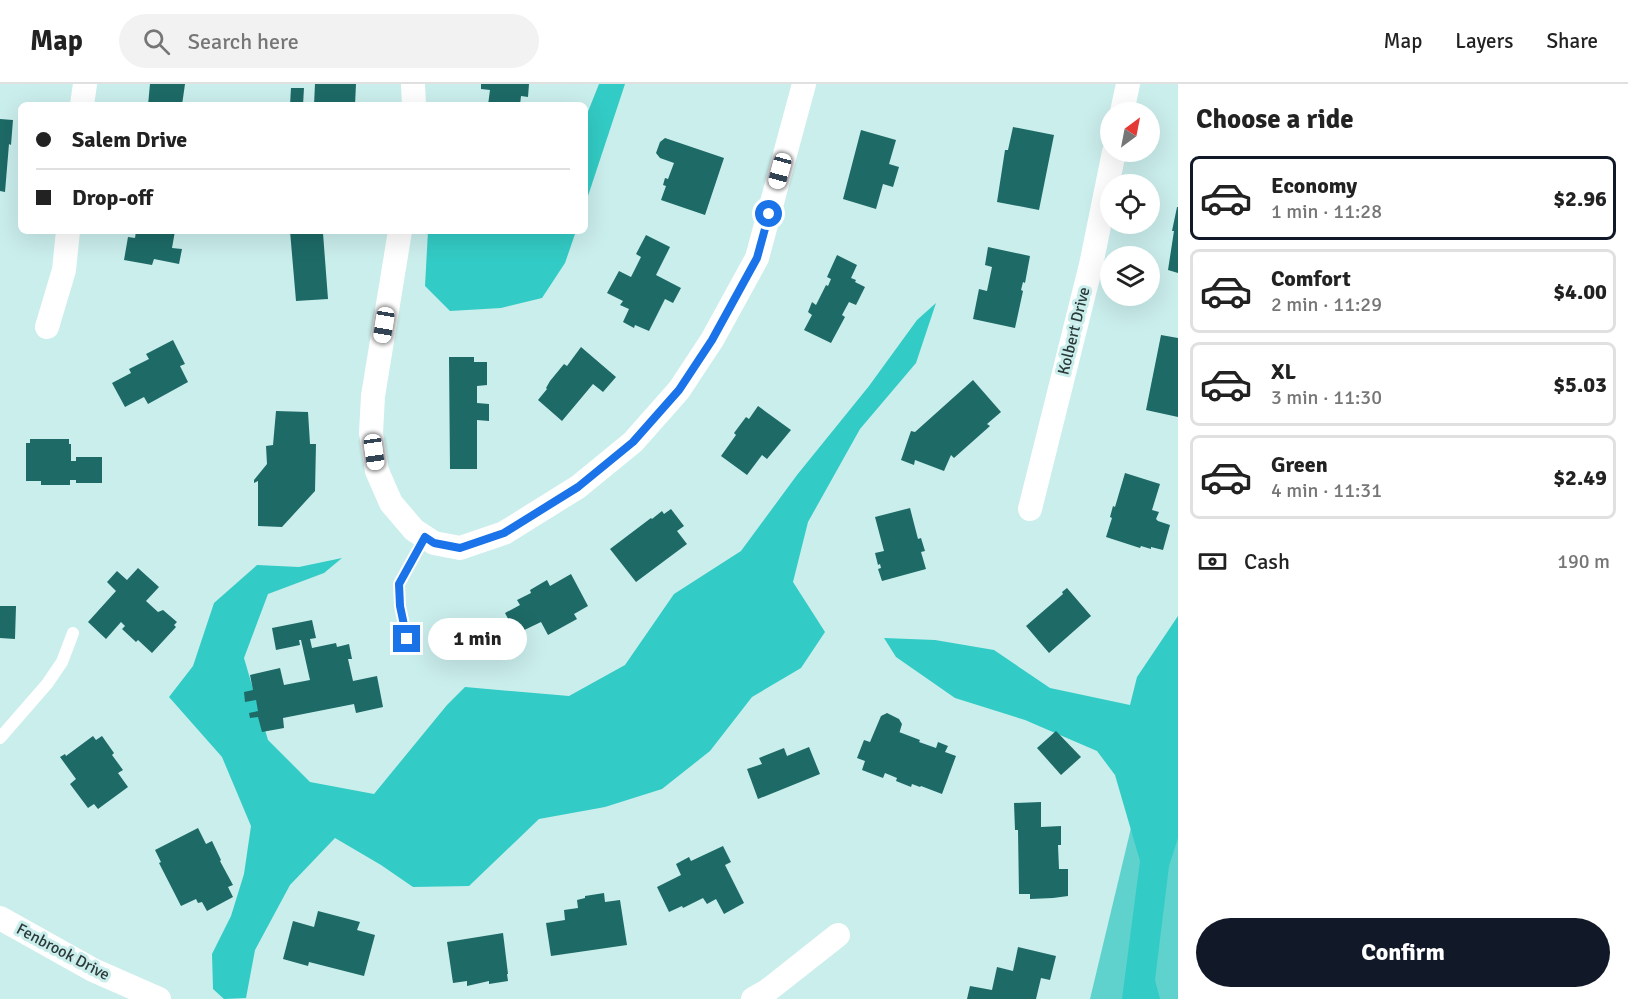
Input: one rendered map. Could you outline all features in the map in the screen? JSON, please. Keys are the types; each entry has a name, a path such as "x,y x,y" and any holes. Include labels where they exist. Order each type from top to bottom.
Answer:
{"street":[{"path":"82,102 85,84"},
{"path":"413,84 414,102"},
{"path":"400,234 373,396 371,433 376,471 391,503 414,530 434,543 460,548 504,533 578,487 633,442 679,390 712,340 757,258 804,84"},
{"path":"1124,102 1128,84"},
{"name":"Kolbert Drive","path":"1030,509 1091,265 1112,162"},
{"path":"46,327 64,270 69,234"},
{"name":"Fenbrook Drive","path":"0,918 93,970 159,999"},
{"path":"753,999 767,991 838,935"}],"lane":[{"path":"407,639 400,606 399,584 425,537"},
{"path":"0,738 47,684 62,662 73,633"}],"shaded area":[{"path":"599,84 625,84 588,196 588,112"},
{"path":"428,234 575,234 565,263 542,298 501,308 450,311 425,286"},
{"path":"936,303 916,363 860,429 808,522 793,582 825,632 801,668 752,697 710,751 662,789 605,807 539,819 469,886 413,887 335,838 290,885 255,950 246,998 224,999 213,989 212,954 231,916 244,874 251,826 222,757 169,697 193,666 214,603 257,565 299,567 342,558 324,573 268,594 244,658 268,740 310,782 374,794 447,705 465,687 569,696 625,665 674,594 741,551 797,475 869,386 917,320"},
{"path":"1178,616 1178,838 1169,866 1155,980 1160,999 1122,999 1140,861 1115,775 1097,751 1025,720 955,698 896,657 884,638 935,640 994,650 1050,688 1130,705 1137,677"},
{"path":"1178,632 1178,999 1090,999"}],"building":[{"path":"150,84 185,84 182,102 148,102"},
{"path":"315,84 356,84 355,102 314,102"},
{"path":"481,84 529,84 528,97 521,96 520,102 488,102 490,90 481,89"},
{"path":"291,88 304,88 303,102 290,102"},
{"path":"0,119 13,120 5,192 0,191"},
{"path":"1013,127 1054,135 1039,210 997,202 1005,150 1008,150"},
{"path":"861,130 896,140 889,164 899,167 893,187 883,184 876,209 843,199"},
{"path":"665,138 724,158 705,215 661,200 666,186 663,185 665,178 668,179 674,163 660,158 656,153 660,142"},
{"path":"1178,207 1178,273 1168,270"},
{"path":"136,234 174,234 172,248 182,249 179,264 154,259 152,265 124,260 128,237 135,238"},
{"path":"290,234 323,234 328,299 296,301"},
{"path":"646,235 670,247 656,275 681,288 673,303 665,299 649,331 635,325 634,328 623,322 629,309 620,305 623,301 607,293 619,271 631,277 641,257 636,254"},
{"path":"988,247 1030,256 1025,283 1023,282 1021,290 1023,291 1015,328 973,319 979,289 987,291 992,267 985,265"},
{"path":"837,255 857,265 851,278 865,287 856,305 849,302 842,315 845,317 831,343 804,330 812,315 808,312 812,302 816,305 826,285 828,286 831,279 827,277"},
{"path":"1161,335 1178,338 1178,417 1146,410"},
{"path":"173,340 185,364 180,366 188,382 148,404 144,397 125,407 112,383 131,373 129,369 149,359 146,354"},
{"path":"581,347 616,377 603,392 593,384 562,421 538,400 550,381 564,364 567,366"},
{"path":"449,357 474,357 474,362 487,362 487,385 477,386 477,403 489,404 489,421 477,420 477,469 450,469"},
{"path":"973,380 1001,412 987,424 990,426 954,458 951,455 944,471 915,460 914,465 901,460 911,431 915,432"},
{"path":"758,406 791,430 767,459 762,455 747,475 721,456 736,435 734,433 746,417 749,419"},
{"path":"276,411 308,412 310,444 316,444 315,491 282,527 258,526 258,481 254,483 254,480 267,464 266,446 273,445"},
{"path":"30,439 69,439 71,461 76,461 76,457 102,457 102,483 76,483 76,480 70,480 70,485 41,485 41,481 26,481 26,443 30,443"},
{"path":"1125,473 1160,484 1152,510 1159,512 1156,519 1158,521 1170,525 1163,550 1141,546 1140,548 1106,537 1113,506 1115,507"},
{"path":"910,508 918,539 921,538 925,551 921,552 926,569 882,581 878,569 881,568 880,564 878,565 875,553 884,551 875,517"},
{"path":"671,509 684,526 677,531 687,544 636,582 610,549 651,518 662,511 664,514"},
{"path":"138,568 159,587 146,601 158,612 163,610 177,622 174,625 176,627 152,653 122,629 125,626 121,622 106,639 88,622 116,591 107,582 117,571 127,580"},
{"path":"571,574 588,606 574,614 577,619 548,635 541,622 516,634 505,613 520,605 517,600 531,593 530,590 547,580 550,586"},
{"path":"1067,588 1091,616 1049,653 1026,626"},
{"path":"0,606 16,606 15,639 0,638"},
{"path":"312,620 316,638 310,639 312,648 336,643 337,647 349,644 352,659 348,659 353,681 377,676 383,707 356,713 354,704 283,718 284,728 262,732 258,717 250,718 249,713 258,711 256,700 245,702 244,692 253,690 250,675 280,668 284,685 310,680 301,640 299,640 300,645 276,650 272,628"},
{"path":"887,713 899,719 902,724 900,732 936,748 938,742 948,746 945,752 956,756 942,794 921,786 912,784 911,787 896,781 897,778 885,773 883,778 862,770 865,761 857,758 864,740 870,742 881,716"},
{"path":"1056,731 1081,757 1061,775 1037,748"},
{"path":"93,736 96,740 102,736 114,753 112,755 123,770 118,773 128,787 98,809 94,804 88,808 70,784 76,779 60,757 65,754 66,756"},
{"path":"809,747 820,774 758,799 747,769 762,764 759,758 784,748 787,756"},
{"path":"1041,802 1041,827 1061,826 1061,845 1058,845 1059,869 1068,869 1068,896 1030,899 1030,894 1019,894 1018,830 1015,830 1014,803"},
{"path":"198,828 206,844 212,841 233,885 228,887 233,897 207,911 202,902 198,903 196,899 181,906 159,863 161,862 155,850"},
{"path":"723,846 731,862 725,865 744,903 724,914 716,899 707,904 703,898 669,912 657,887 681,875 676,864 689,857 691,861"},
{"path":"604,893 605,902 620,900 627,945 551,956 546,923 565,920 564,910 578,908 577,900 585,896"},
{"path":"318,911 360,922 357,930 375,935 364,976 309,962 308,966 283,959 293,921 314,927"},
{"path":"503,933 508,981 489,984 489,981 467,986 467,981 453,983 447,942"},
{"path":"1018,947 1056,956 1050,980 1041,978 1036,999 967,999 970,986 992,990 997,967 1013,971"}],"route":[{"path":"407,639 400,606 399,584 425,537 434,543 460,548 504,533 578,487 633,442 679,390 712,340 757,258 769,214"}]}
